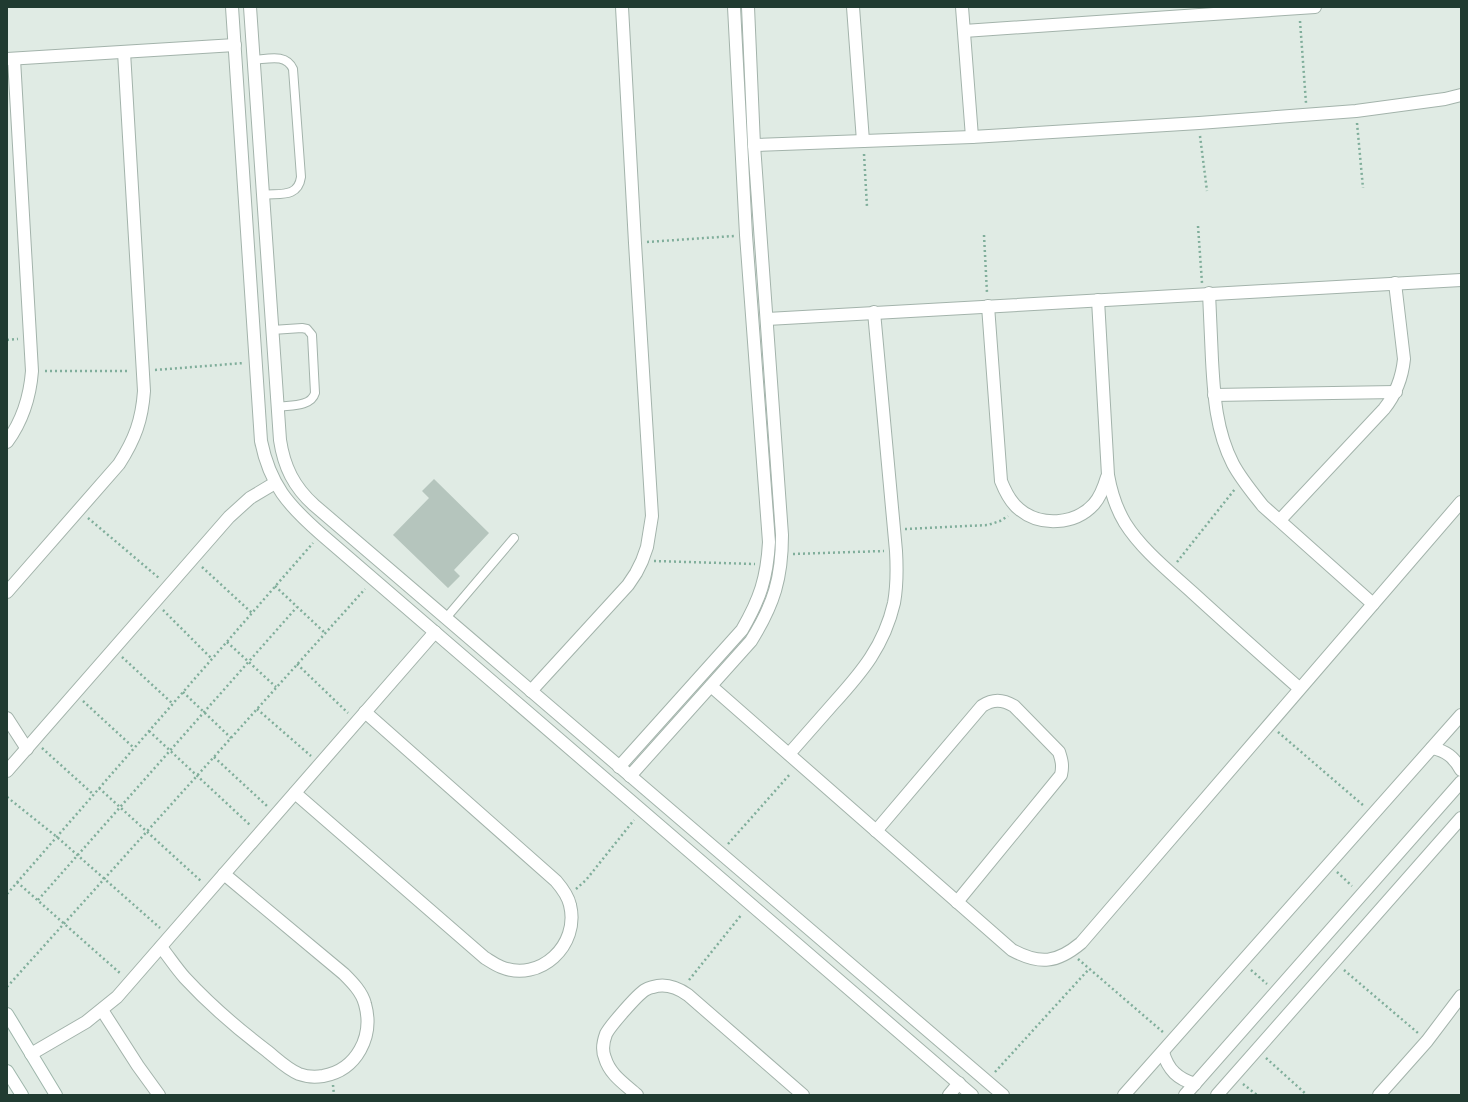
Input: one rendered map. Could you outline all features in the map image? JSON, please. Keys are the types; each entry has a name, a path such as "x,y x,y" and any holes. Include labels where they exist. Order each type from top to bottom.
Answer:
{"street":[{"path":"232,7 261,440 269,470 275,483 291,507 972,1095"},
{"path":"250,7 282,455 294,483 303,495 1003,1095"},
{"path":"531,691 628,585 642,561 651,532 652,516 622,7"},
{"path":"619,767 742,630 754,610 763,587 768,564 768,542 746,235 734,7"},
{"path":"630,776 751,641 763,621 775,593 779,578 782,555 782,534 754,145 748,7"},
{"path":"853,7 863,141"},
{"path":"962,7 972,137"},
{"path":"964,31 1232,10 1315,7"},
{"path":"7,442 21,419 27,403 31,387 32,371 10,59 235,45"},
{"path":"7,592 119,464 130,448 138,430 143,410 143,371 124,52"},
{"path":"754,145 972,137 1199,123 1356,111 1445,99 1461,95"},
{"path":"767,319 1395,282 1461,280"},
{"path":"1280,520 1384,409 1396,392 1402,376 1404,359 1395,282"},
{"path":"1206,294 1217,419 1224,442 1233,463 1242,479 1264,506 1373,604"},
{"path":"1098,300 1108,475 1111,492 1117,508 1134,537 1170,572 1300,688"},
{"path":"988,306 1001,481 1007,496 1018,509 1032,518 1048,522 1065,521 1080,515 1093,505 1103,491 1108,475"},
{"path":"789,754 862,672 876,650 887,627 894,602 897,577 896,551 874,312"},
{"path":"1214,395 1396,392"},
{"path":"7,771 239,507 256,494 275,483"},
{"path":"711,686 1012,950 1026,958 1042,960 1057,958 1070,952 1081,943 1461,502"},
{"path":"31,1054 69,1034 102,1010 130,982 435,632"},
{"path":"876,831 982,706 989,702 998,700 1007,702 1014,706 1059,752 1063,768 1061,775 957,902"},
{"path":"295,793 485,958 501,967 520,971 538,967 554,957 566,942 572,924 570,905 565,892 556,881 365,712"},
{"path":"1126,1092 1461,714"},
{"path":"7,718 30,745"},
{"path":"1432,748 1441,750 1450,755 1456,761 1461,770"},
{"path":"1185,1095 1461,782"},
{"path":"1217,1095 1461,818"},
{"path":"161,947 184,977 232,1024 286,1066 300,1074 315,1077 333,1074 348,1065 360,1052 364,1041 368,1019 365,1002 356,986 344,974 224,874"},
{"path":"637,1095 614,1076 604,1057 603,1046 611,1026 644,990 653,986 662,985 672,986 682,990 803,1095"},
{"path":"1380,1095 1427,1041 1461,996"},
{"path":"102,1010 138,1066 159,1095"},
{"path":"7,1014 56,1095"},
{"path":"1162,1052 1166,1062 1178,1076 1195,1084"},
{"path":"7,1071 22,1095"},
{"path":"949,1095 959,1083"},
{"path":"1126,1092 1141,1095"}],"lane":[{"path":"253,60 282,58 291,64 293,70 301,177 298,189 293,192 263,195"},
{"path":"272,330 302,328 307,329 312,335 314,398 307,403 278,407"},
{"path":"446,618 514,538"}],"path":[{"path":"1299,8 1307,115"},
{"path":"1356,111 1363,188"},
{"path":"1199,123 1207,191"},
{"path":"863,141 867,207"},
{"path":"1198,226 1206,294"},
{"path":"635,243 746,235"},
{"path":"984,236 988,306"},
{"path":"32,371 143,371 256,362"},
{"path":"1170,572 1242,479"},
{"path":"894,529 988,525 1000,521 1018,509"},
{"path":"79,510 169,586"},
{"path":"7,894 321,534"},
{"path":"782,555 896,551"},
{"path":"193,558 252,613"},
{"path":"642,561 768,564"},
{"path":"7,987 374,579"},
{"path":"275,586 325,633"},
{"path":"155,602 212,659"},
{"path":"38,900 297,606"},
{"path":"227,642 276,687"},
{"path":"113,650 173,704"},
{"path":"297,664 357,721"},
{"path":"183,692 231,738"},
{"path":"74,694 134,748"},
{"path":"257,709 320,764"},
{"path":"1269,724 1373,814"},
{"path":"149,730 259,834"},
{"path":"30,745 94,795"},
{"path":"214,757 276,815"},
{"path":"720,853 800,764"},
{"path":"99,788 210,890"},
{"path":"7,797 56,837 170,936"},
{"path":"565,892 574,890 581,886 642,810"},
{"path":"1328,865 1362,894"},
{"path":"17,882 130,982"},
{"path":"682,990 750,903"},
{"path":"1070,952 1172,1041"},
{"path":"1242,962 1276,992"},
{"path":"1334,962 1427,1041"},
{"path":"986,1081 1089,969"},
{"path":"1257,1049 1307,1095"},
{"path":"1234,1076 1257,1095"}],"building":[{"path":"434,479 489,533 454,570 460,576 448,588 393,535 429,498 422,491"}]}
